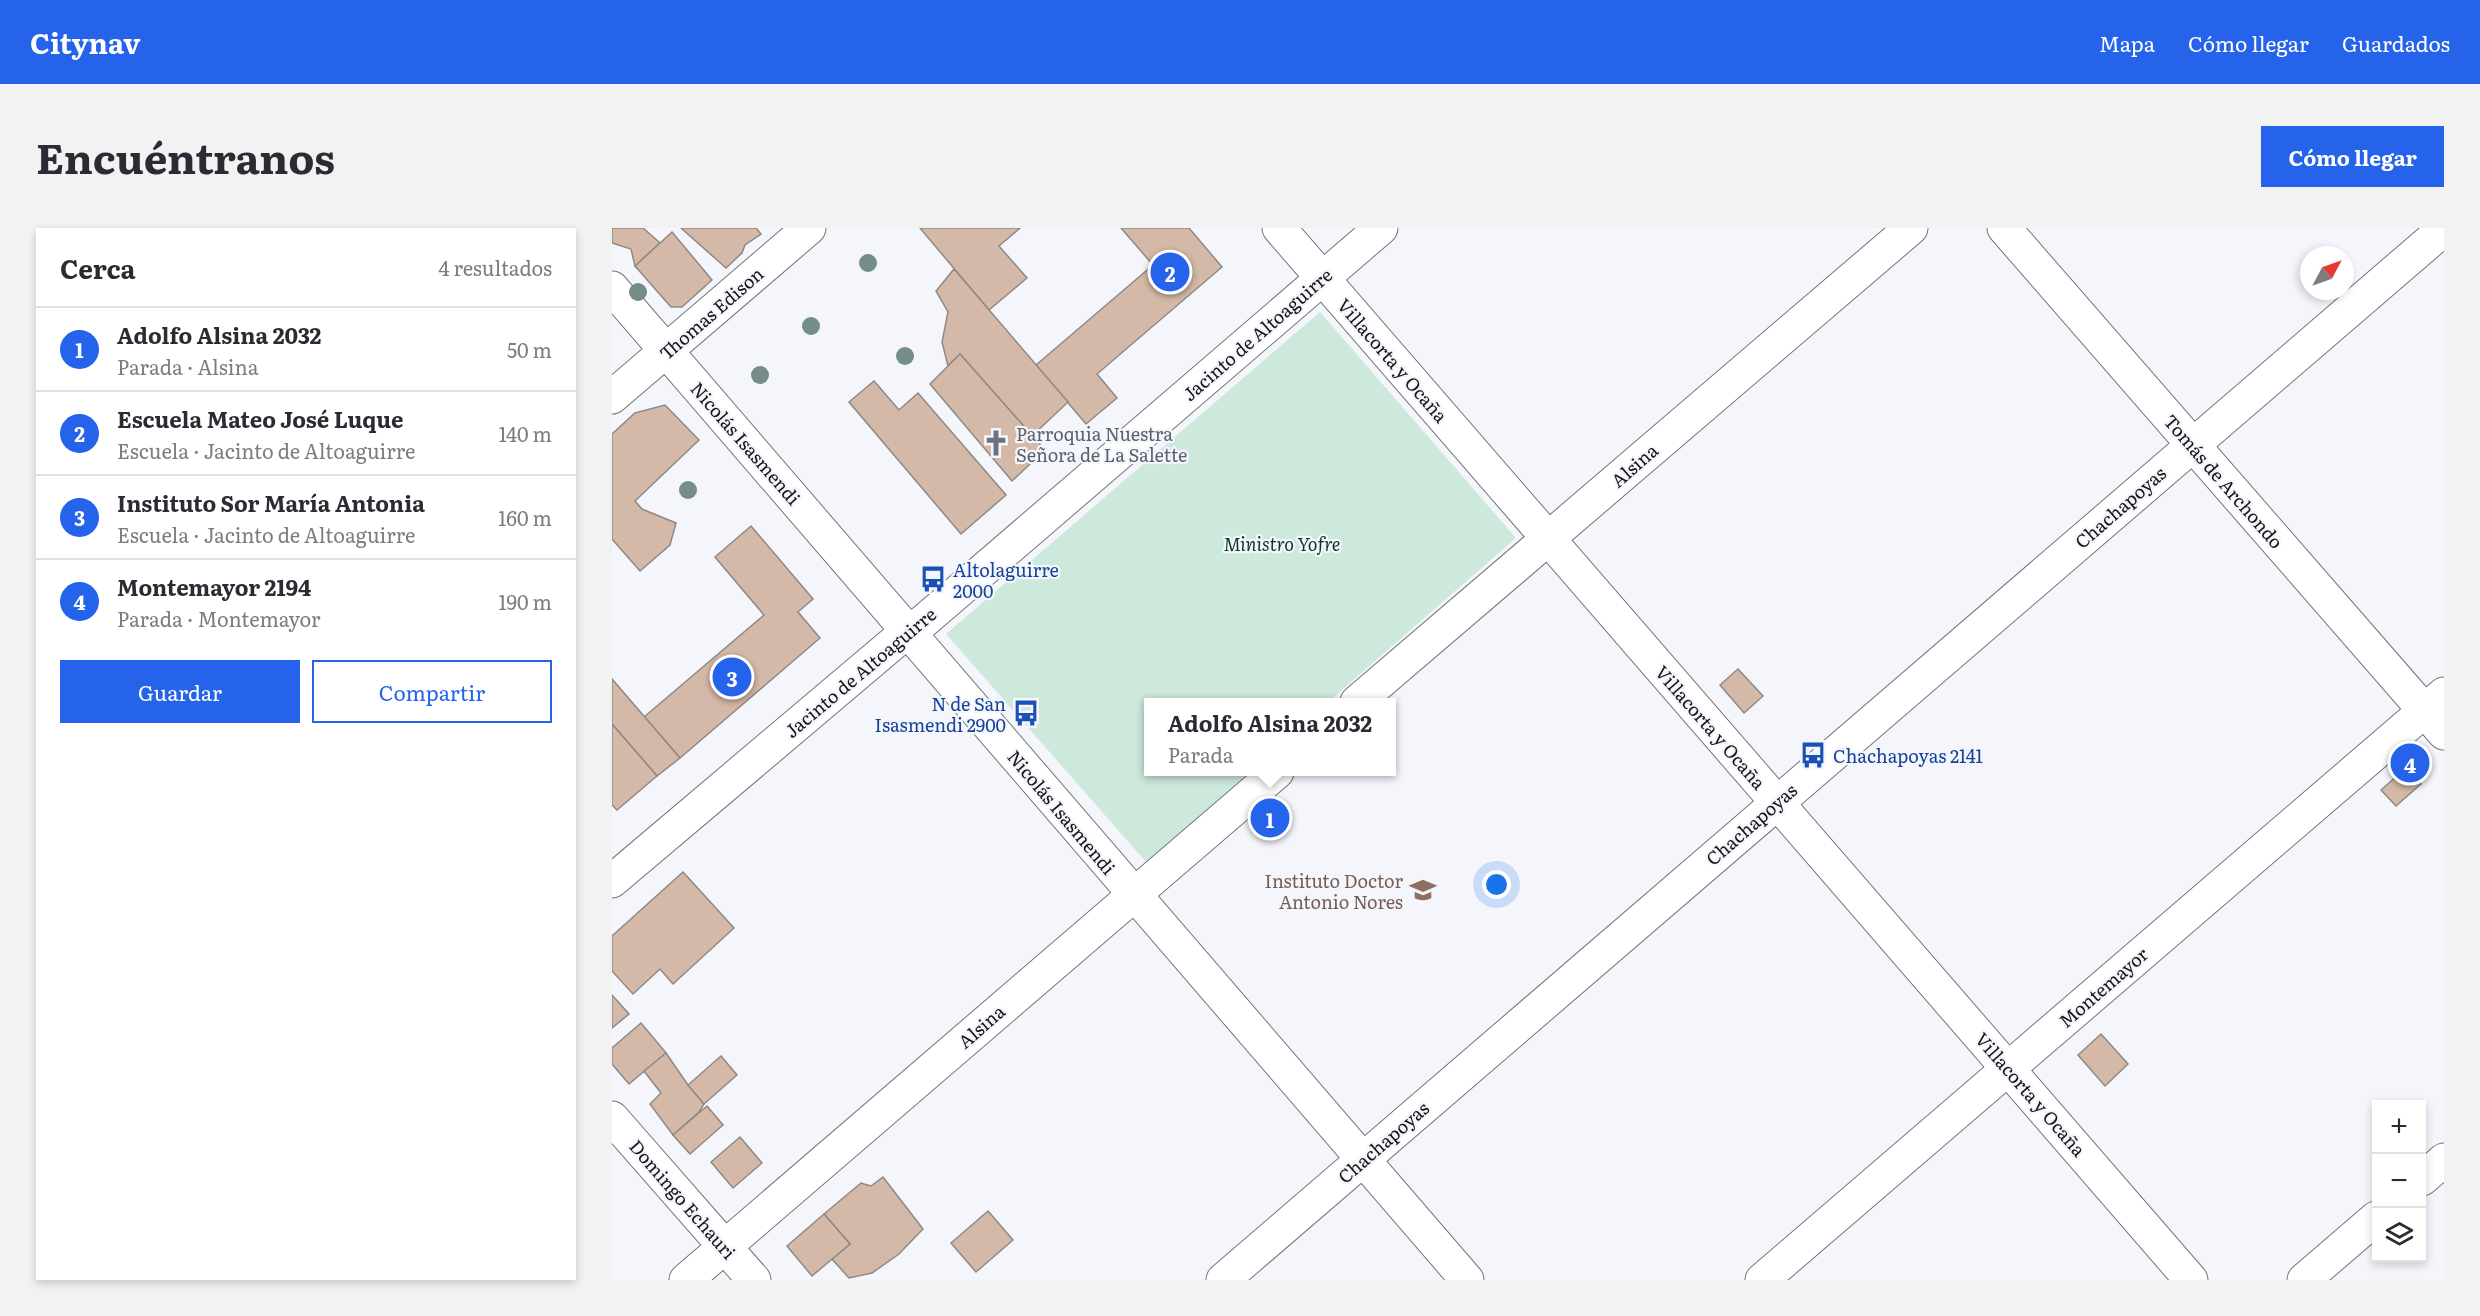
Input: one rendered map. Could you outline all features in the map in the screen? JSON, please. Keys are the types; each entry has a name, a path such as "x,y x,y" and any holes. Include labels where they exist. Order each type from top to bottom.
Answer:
{"street":[{"name":"Thomas Edison","path":"612,397 809,228"},
{"name":"Villacorta y Ocaña","path":"1279,228 2192,1280"},
{"name":"Jacinto de Altoaguirre","path":"612,881 909,632 1381,228"},
{"name":"Alsina","path":"1362,698 1911,228"},
{"name":"Tomás de Archondo","path":"2004,228 2192,445 2438,713"},
{"name":"Chachapoyas","path":"1223,1280 2444,229"},
{"name":"Nicolás Isasmendi","path":"612,288 1361,1160 1467,1280"},
{"name":"Montemayor","path":"1762,1280 2009,1068 2438,713"},
{"name":"Alsina","path":"686,1280 1271,776"},
{"name":"Domingo Echauri","path":"612,1118 754,1280"},
{"path":"2426,1175 2444,1160"},
{"path":"2304,1280 2372,1221"}],"green space":[{"name":"Ministro Yofre","path":"1320,312 1516,538 1333,698 1144,698 1144,776 1245,776 1146,862 946,634"}],"building":[{"path":"612,228 643,228 660,243 635,266 631,249 612,243"},
{"path":"681,228 756,228 761,234 745,245 742,253 726,268"},
{"path":"920,228 1020,228 999,246 1027,278 989,310"},
{"path":"1121,228 1189,228 1222,267 1097,374 1117,398 1086,424 1036,365 1153,265"},
{"path":"672,232 712,280 682,307 671,307 635,266"},
{"path":"954,269 1068,402 1032,436 960,354 948,366 942,342 948,312 936,291"},
{"name":"Parroquia Nuestra Señora de La Salette","path":"960,354 1045,450 1012,481 930,384"},
{"path":"874,381 899,410 918,393 1006,495 961,534 849,402"},
{"path":"665,405 699,440 635,501 642,509 676,523 670,545 640,571 612,539 612,434 635,413"},
{"path":"751,526 813,599 798,612 820,638 680,758 644,717 764,615 715,557"},
{"path":"1738,669 1763,696 1744,713 1720,685"},
{"path":"612,679 680,758 657,776 612,724"},
{"path":"612,724 657,776 617,810 612,805"},
{"path":"2407,767 2421,784 2396,806 2381,790"},
{"path":"683,872 734,928 673,984 660,969 633,994 612,971 612,936"},
{"path":"612,995 629,1014 612,1028"},
{"path":"641,1023 666,1053 629,1084 612,1064 612,1048"},
{"path":"2101,1034 2128,1064 2105,1086 2078,1055"},
{"path":"666,1053 704,1104 699,1112 673,1135 650,1104 661,1093 644,1071"},
{"path":"721,1056 737,1075 704,1104 688,1085"},
{"path":"707,1106 723,1125 690,1154 673,1135"},
{"path":"740,1137 762,1163 733,1188 711,1162"},
{"path":"883,1177 923,1229 899,1254 872,1273 849,1278 832,1259 850,1244 824,1214 861,1183 871,1186"},
{"path":"988,1211 1013,1240 976,1272 951,1243"},
{"path":"824,1214 850,1244 812,1276 787,1246"}],"place":[{"name":"Escuela Mateo José Luque","path":"1170,272"},
{"name":"Parroquia Nuestra Señora de La Salette","path":"996,443"},
{"name":"Altolaguirre 2000","path":"933,579"},
{"name":"Instituto Sor María Antonia","path":"732,677"},
{"name":"N de San Isasmendi 2900","path":"1026,713"},
{"name":"Chachapoyas 2141","path":"1813,755"},
{"name":"Montemayor 2194","path":"2410,763"},
{"name":"Adolfo Alsina 2032","path":"1270,818"},
{"name":"Instituto Doctor Antonio Nores","path":"1423,890"}]}
